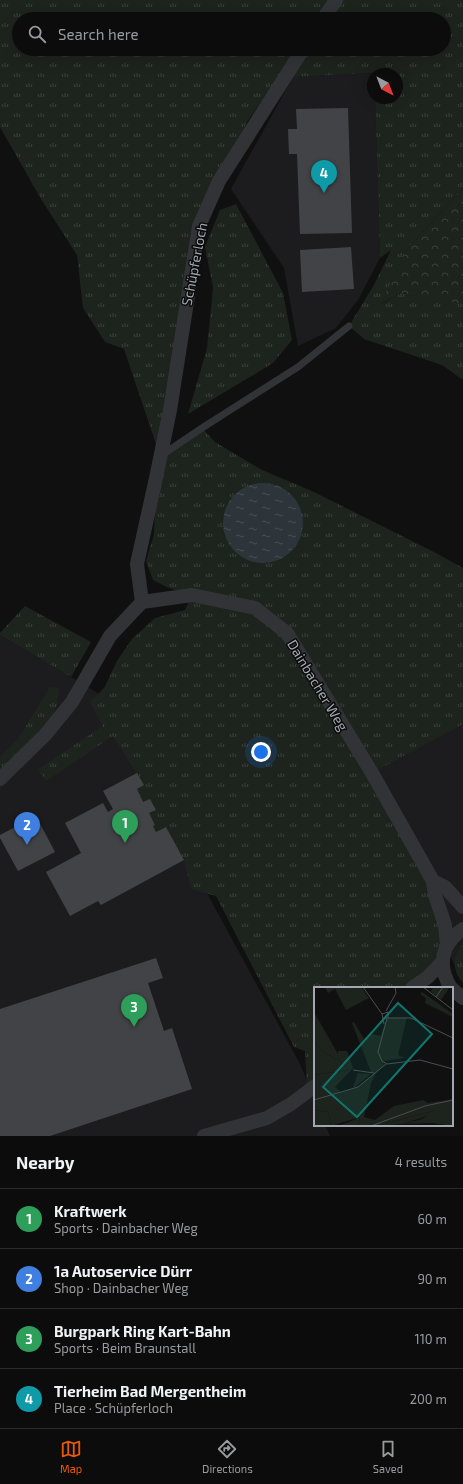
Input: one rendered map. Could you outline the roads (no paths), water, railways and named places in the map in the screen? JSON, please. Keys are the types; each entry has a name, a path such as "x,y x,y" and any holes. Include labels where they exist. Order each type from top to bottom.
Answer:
{"street":[{"path":"328,12 336,0"},
{"name":"Schüpferloch","path":"142,602 136,564 170,410 199,226 219,181 299,56"},
{"name":"Dainbacher Weg","path":"142,602 192,595 248,606 255,608 286,633 372,773 433,882 435,895 445,925 447,945"},
{"path":"0,780 45,735 72,702 110,636 142,602"},
{"path":"433,882 445,886 463,907"},
{"path":"450,987 443,971 443,961 447,945 454,936 463,929"},
{"path":"413,987 428,977 443,961"},
{"path":"453,990 463,998"},
{"path":"204,1136 267,1118 292,1104 314,1087"}],"lane":[{"path":"160,456 298,367 349,326"}],"water":[{"path":"263,483 278,486 291,495 300,508 303,523 300,538 291,551 278,560 263,563 248,560 235,551 226,538 223,523 226,508 235,495 248,486"}],"place":[{"name":"Tierheim Bad Mergentheim","path":"324,193"},
{"name":"Kraftwerk","path":"125,843"},
{"name":"1a Autoservice Dürr","path":"27,845"},
{"name":"Burgpark Ring Kart-Bahn","path":"134,1027"}]}
